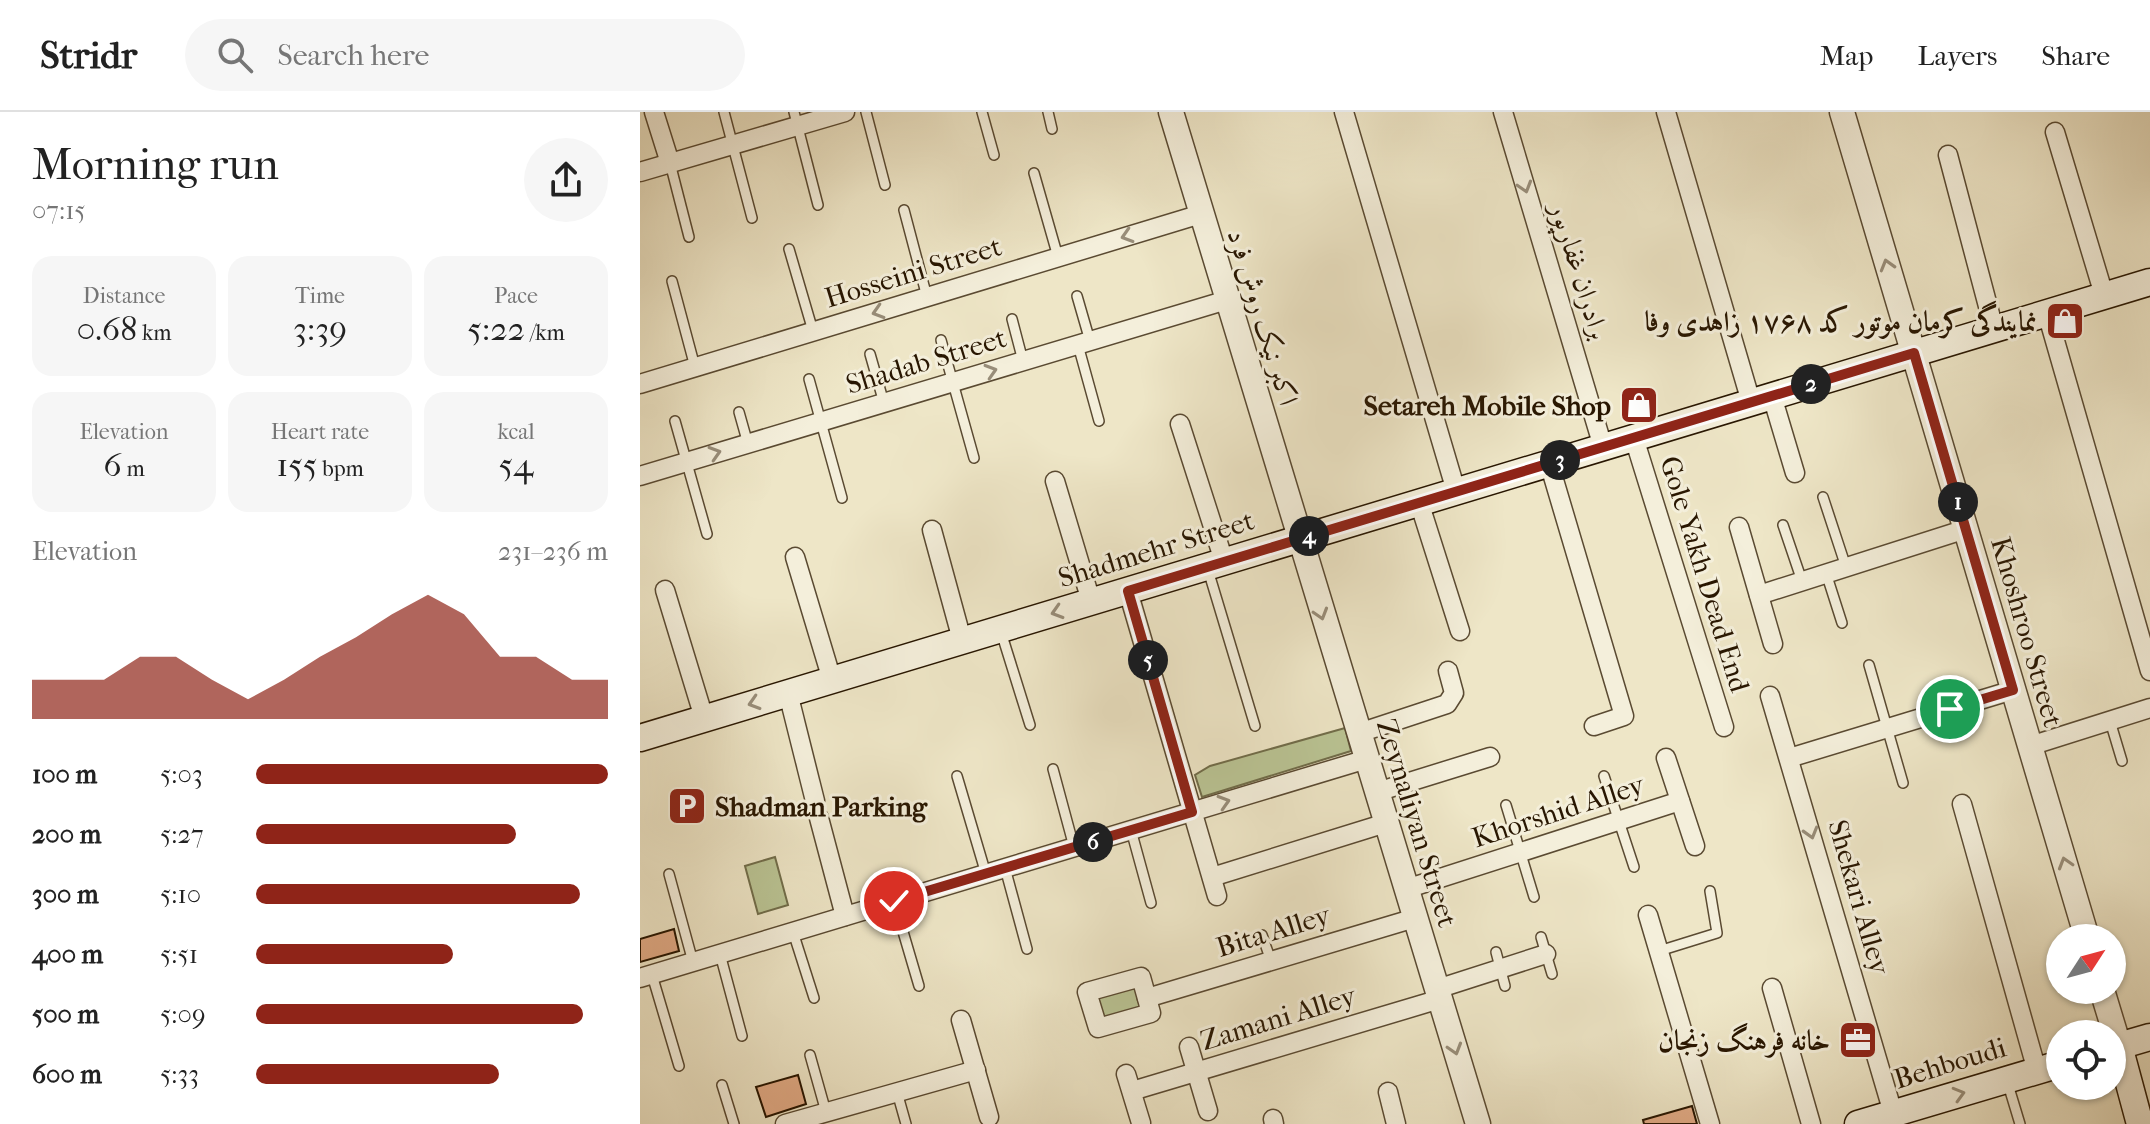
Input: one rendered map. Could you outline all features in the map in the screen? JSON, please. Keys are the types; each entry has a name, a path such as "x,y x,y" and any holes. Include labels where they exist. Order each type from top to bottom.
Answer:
{"main road":[{"name":"Shadmehr Street","path":"640,738 2104,295 2148,289"},
{"path":"2126,1044 2150,1037"},
{"name":"Behboudi","path":"1858,1124 2046,1068"},
{"path":"2126,1081 2140,1124"}],"street":[{"path":"654,112 670,163"},
{"path":"640,172 733,145 796,119 845,112"},
{"name":"اکبر نیک روش فرد","path":"1171,112 1298,539"},
{"path":"1344,112 1456,491"},
{"name":"برادران غفارپور","path":"1503,112 1603,447"},
{"path":"1666,112 1761,399 1795,473"},
{"name":"Khoshroo Street","path":"1842,112 2083,924"},
{"path":"2055,132 2104,295"},
{"path":"1948,155 1994,329"},
{"name":"Hosseini Street","path":"640,384 1201,214"},
{"name":"Shadab Street","path":"640,476 1227,300"},
{"path":"2047,313 2150,671"},
{"path":"1180,424 1216,564"},
{"name":"Gole Yakh Dead End","path":"1634,438 1724,727"},
{"path":"1549,463 1624,716 1594,726"},
{"path":"1055,481 1091,601"},
{"path":"1419,502 1460,631"},
{"path":"1739,527 1773,644"},
{"path":"1759,595 1966,529"},
{"path":"932,530 962,640"},
{"name":"Zeynaliyan Street","path":"1298,539 1478,1124"},
{"path":"795,557 832,680"},
{"path":"665,590 704,718"},
{"path":"1128,591 1217,896"},
{"path":"1359,733 1447,704 1454,693 1448,671"},
{"path":"1789,758 2013,690"},
{"path":"788,693 845,916"},
{"name":"Shekari Alley","path":"1770,696 1893,1113"},
{"path":"2030,746 2150,708"},
{"path":"1377,792 1490,757"},
{"path":"1666,758 1695,846"},
{"path":"646,976 1367,759"},
{"name":"Khorshid Alley","path":"1406,889 1680,801"},
{"path":"1962,804 2046,1061"},
{"path":"1212,877 1386,823"},
{"path":"1648,915 1710,1124"},
{"name":"Bita Alley","path":"1147,998 1415,918"},
{"name":"Zamani Alley","path":"1141,1123 1129,1082 1196,1072 1438,994 1500,969 1543,946"},
{"path":"1772,988 1811,1124"},
{"path":"961,1020 989,1117"},
{"path":"1189,1047 1208,1111"},
{"path":"785,1124 976,1070"},
{"path":"1388,1092 1396,1124"}],"lane":[{"path":"724,112 752,218"},
{"path":"866,112 885,185"},
{"path":"982,112 994,155"},
{"path":"1048,112 1052,129"},
{"path":"796,119 818,205"},
{"path":"670,163 689,237"},
{"path":"1034,173 1058,257"},
{"path":"904,210 927,297"},
{"path":"789,249 813,331"},
{"path":"672,281 695,367"},
{"path":"1077,296 1099,421"},
{"path":"1012,319 1023,361"},
{"path":"941,340 974,458"},
{"path":"870,354 884,403"},
{"path":"809,379 842,498"},
{"path":"739,412 748,444"},
{"path":"675,421 707,534"},
{"path":"1823,497 1846,567"},
{"path":"1783,525 1802,581"},
{"path":"1216,564 1255,726"},
{"path":"1826,573 1842,623"},
{"path":"1000,629 1030,725"},
{"path":"1869,665 1903,783"},
{"path":"2110,721 2122,761"},
{"path":"1053,769 1074,847"},
{"path":"957,776 986,874"},
{"path":"1604,776 1634,867"},
{"path":"1506,805 1534,897"},
{"path":"1131,830 1151,903"},
{"path":"1005,868 1027,949"},
{"path":"669,874 693,962"},
{"path":"1659,951 1717,933 1710,891"},
{"path":"894,901 919,986"},
{"path":"793,932 814,998"},
{"path":"1262,935 1271,961"},
{"path":"1543,946 1552,974"},
{"path":"720,954 742,1036"},
{"path":"646,976 679,1066"},
{"path":"810,1055 826,1112"},
{"path":"2007,1080 2020,1124"},
{"path":"722,1085 734,1124"},
{"path":"897,1092 906,1124"}],"green space":[{"path":"1345,728 1351,751 1202,797 1195,775 1210,766"},
{"path":"775,857 788,905 758,914 745,866"},
{"path":"1136,985 1143,1011 1103,1021 1096,997"}],"building":[{"path":"674,929 679,951 640,962 640,939"},
{"path":"798,1075 806,1104 766,1117 756,1087"},
{"path":"1692,1106 1697,1124 1644,1124 1643,1120"}],"place":[{"name":"نمایندگی کرمان موتور کد ۱۷۶۸ زاهدی وفا","path":"2065,321"},
{"name":"Setareh Mobile Shop","path":"1639,405"},
{"name":"Shadman Parking","path":"687,806"},
{"name":"خانه فرهنگ زنجان","path":"1858,1040"}],"route":[{"path":"894,901 1192,812 1128,591 1914,353 2013,690 1950,709"}]}
